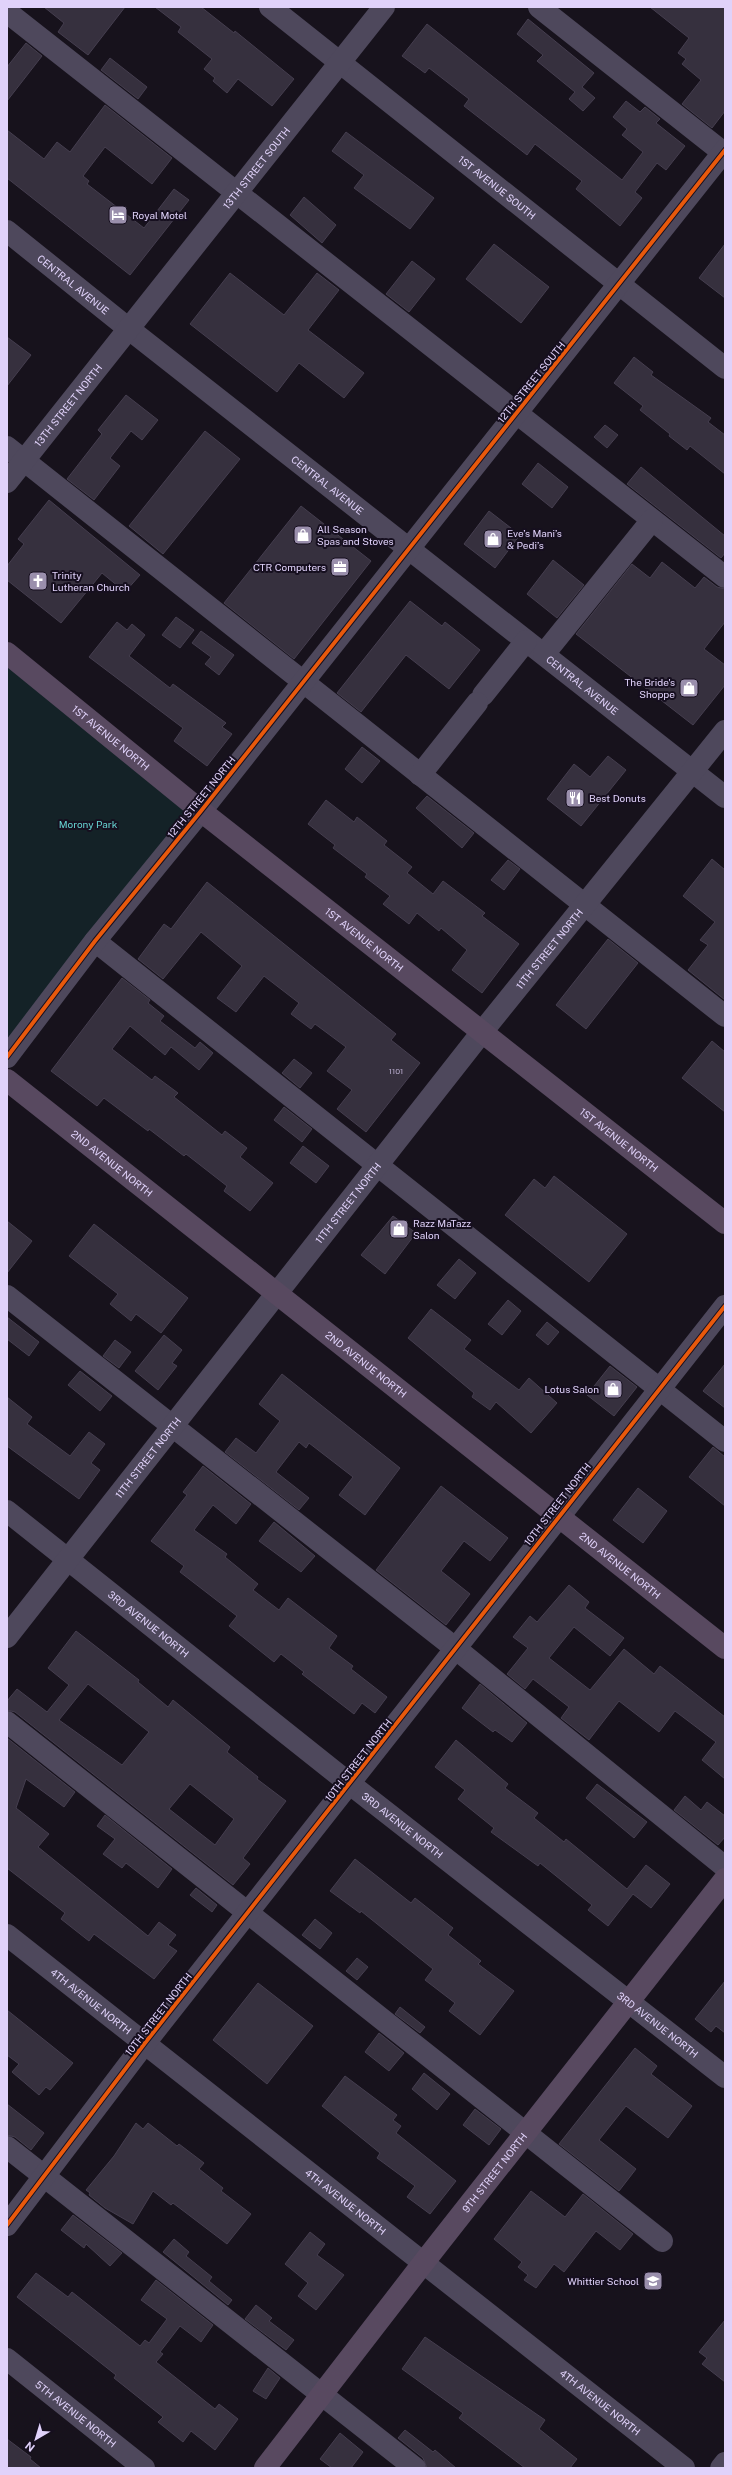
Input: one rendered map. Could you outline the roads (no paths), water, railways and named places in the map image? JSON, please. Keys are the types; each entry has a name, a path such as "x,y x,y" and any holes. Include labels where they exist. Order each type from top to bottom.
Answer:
{"main road":[{"name":"1ST AVENUE NORTH","path":"7,653 201,812 725,1223"},
{"name":"2ND AVENUE NORTH","path":"7,1080 725,1648"},
{"name":"9TH STREET NORTH","path":"265,2468 627,2001 725,1879"}],"street":[{"name":"1ST AVENUE SOUTH","path":"270,7 725,368"},
{"name":"13TH STREET SOUTH","path":"129,329 384,7"},
{"path":"539,7 724,152"},
{"path":"7,12 725,577"},
{"name":"12TH STREET SOUTH","path":"408,548 724,152"},
{"name":"CENTRAL AVENUE","path":"7,231 129,329 725,797"},
{"name":"13TH STREET NORTH","path":"7,482 129,329"},
{"path":"7,446 584,906 725,1016"},
{"path":"544,654 652,520"},
{"name":"12TH STREET NORTH","path":"7,1057 95,941 201,812 408,548"},
{"path":"420,775 526,641"},
{"name":"11TH STREET NORTH","path":"7,1637 482,1032 725,731"},
{"path":"95,941 725,1441"},
{"path":"7,1296 455,1648 725,1867"},
{"name":"10TH STREET NORTH","path":"7,2225 145,2043 350,1784 558,1516 725,1306"},
{"name":"3RD AVENUE NORTH","path":"7,1510 350,1784 725,2077"},
{"path":"7,1722 662,2241"},
{"name":"4TH AVENUE NORTH","path":"7,1935 684,2468"},
{"path":"7,2147 415,2468"},
{"name":"5TH AVENUE NORTH","path":"7,2360 144,2468"},
{"path":"721,2468 725,2463"}],"place":[{"name":"Royal Motel","path":"118,215"},
{"name":"All Season Spas and Stoves","path":"303,535"},
{"name":"Eve’s Mani’s & Pedi’s","path":"493,539"},
{"name":"CTR Computers","path":"340,567"},
{"name":"Trinity Lutheran Church","path":"38,581"},
{"name":"The Bride's Shoppe","path":"689,688"},
{"name":"Best Donuts","path":"575,798"},
{"name":"Razz MaTazz Salon","path":"399,1229"},
{"name":"Lotus Salon","path":"613,1389"},
{"name":"Whittier School","path":"653,2281"}],"park label":[{"name":"Morony Park","path":"88,824"}]}
